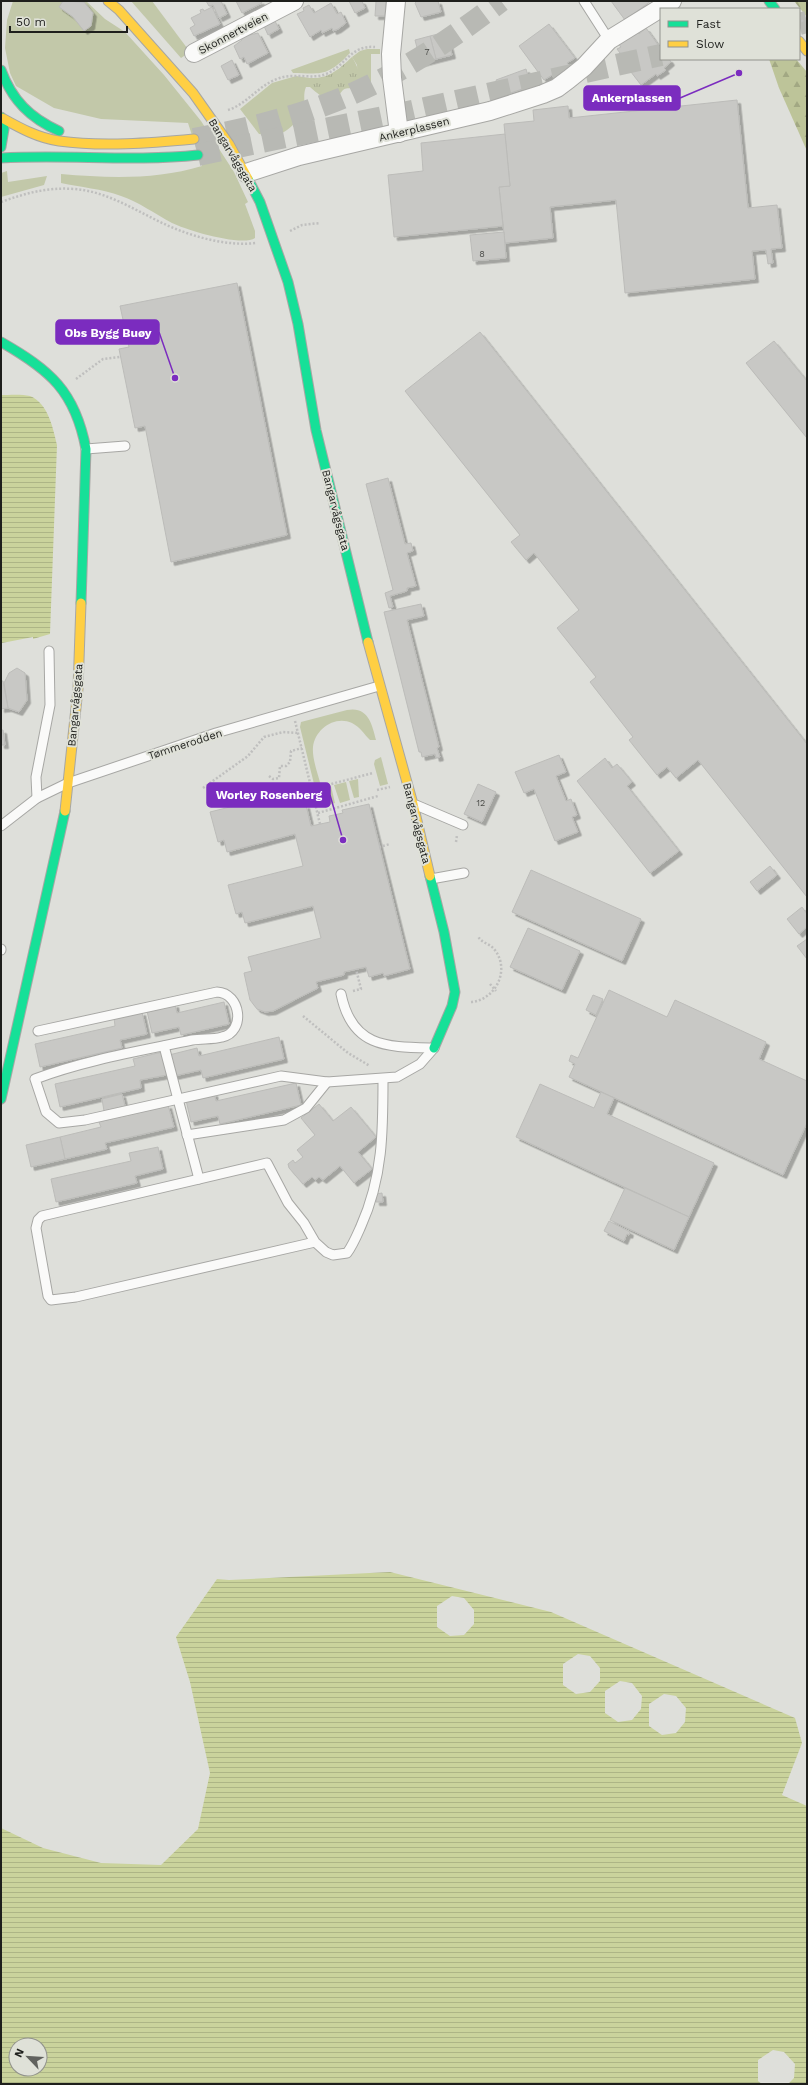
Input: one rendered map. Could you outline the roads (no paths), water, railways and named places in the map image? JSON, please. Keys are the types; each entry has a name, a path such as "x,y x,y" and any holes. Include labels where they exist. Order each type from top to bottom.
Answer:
{"main road":[{"name":"Bangarvågsgata","path":"114,4 193,93 229,144 246,173 260,202 288,282 298,324 316,430 380,686 413,804 444,932 455,992 450,1014 434,1048"},
{"path":"800,42 807,51"},
{"path":"1,70 10,93 28,114 50,128 73,135 90,143"},
{"path":"2,118 42,138 90,143 140,144 194,139"},
{"path":"1,147 4,129 2,118"},
{"path":"1,158 42,156 144,160 176,159 198,155"},
{"name":"Bangarvågsgata","path":"1,342 44,369 64,389 80,420 86,449 78,690 63,822 1,1099"}],"street":[{"name":"Skonnertveien","path":"194,53 294,1"},
{"path":"396,1 391,48 392,78 399,133"},
{"name":"Ankerplassen","path":"661,8 672,1"},
{"name":"Ankerplassen","path":"246,173 299,156 498,109 543,94 557,88 584,67 609,40 660,8"}],"lane":[{"path":"584,1 609,40"},
{"path":"86,449 125,446"},
{"path":"37,798 36,777 50,705 49,651"},
{"name":"Tømmerodden","path":"1,826 37,798 68,783 216,733 380,686"},
{"path":"413,804 463,825"},
{"path":"431,879 464,873"},
{"path":"38,1031 217,992 228,995 237,1008 238,1022 230,1034 222,1038 194,1040 65,1068 35,1080 46,1112 59,1123 85,1120 177,1098 282,1076 327,1082 388,1078 414,1068 434,1048"},
{"path":"341,994 344,1008 351,1023 363,1035 378,1043 394,1048 434,1048"},
{"path":"164,1046 199,1179"},
{"path":"315,1242 76,1297 51,1300 48,1296 36,1228 38,1220 42,1216 267,1163 288,1203 304,1223 315,1242 326,1252 333,1255 347,1253 366,1214 375,1184 383,1138 388,1078"},
{"path":"187,1135 284,1120 306,1108 327,1082"}],"tunnel":[{"path":"194,139 283,119 335,101 358,91 380,81 422,57 501,1"},
{"path":"800,24 807,22"},
{"path":"198,155 403,113 660,55"}],"place":[{"name":"Ankerplassen","path":"739,73"},
{"name":"Obs Bygg Buøy","path":"175,378"},
{"name":"Worley Rosenberg","path":"343,840"}]}
